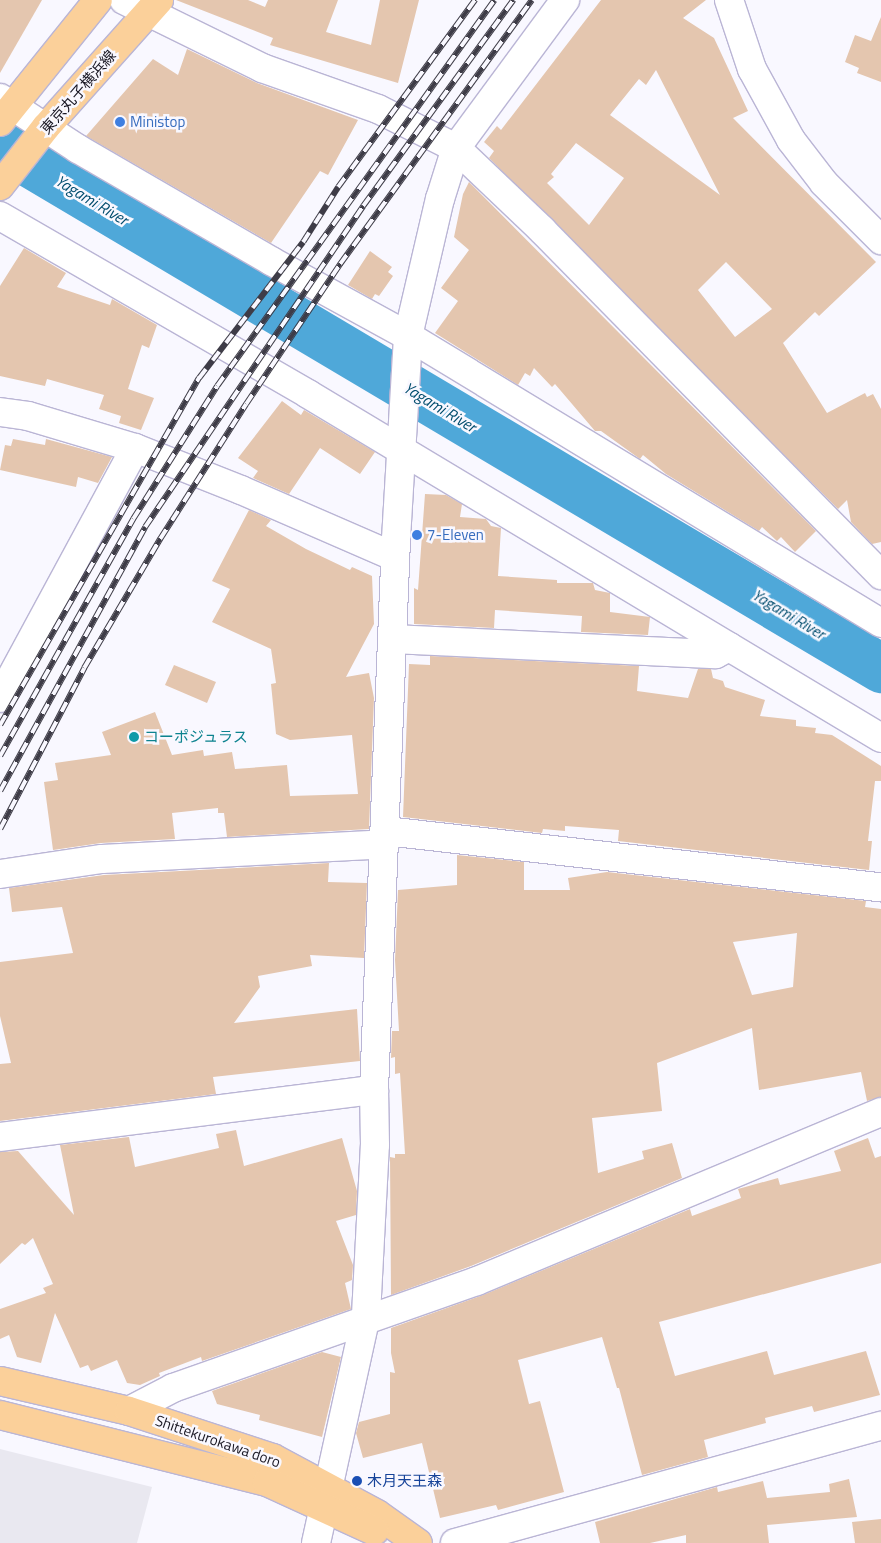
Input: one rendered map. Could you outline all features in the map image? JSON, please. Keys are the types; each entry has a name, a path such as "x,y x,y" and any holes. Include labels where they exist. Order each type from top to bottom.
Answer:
{"main road":[{"path":"6,108 98,0"},
{"name":"東京丸子横浜線","path":"0,186 45,129 154,6"},
{"name":"Shittekurokawa doro","path":"0,1380 129,1411 273,1458 392,1543"},
{"name":"Shittekurokawa doro","path":"0,1415 327,1497 378,1514 418,1543"}],"street":[{"path":"124,0 154,6 262,68 378,109 456,148 542,230 881,575"},
{"path":"316,1543 364,1322 375,1145 374,1090 386,837 400,442 408,344 440,199 456,148 565,0"},
{"path":"730,0 752,69 791,140 824,183 881,240"},
{"path":"6,108 271,261 881,623"},
{"path":"0,216 400,442 729,647 881,738"},
{"path":"0,412 28,416 135,448 241,490 395,557"},
{"path":"0,698 135,448"},
{"path":"392,639 716,654 729,647"},
{"path":"0,874 102,859 386,837 881,887"},
{"path":"0,1137 374,1090"},
{"path":"129,1411 172,1388 364,1322 486,1277 881,1112"},
{"path":"455,1543 881,1426"}],"shaded area":[{"path":"0,1449 152,1487 137,1543 0,1543"}],"building":[{"path":"0,0 42,0 0,73"},
{"path":"176,0 248,0 265,7 268,0 338,0 326,32 371,45 380,0 419,0 398,83 270,45 273,38"},
{"path":"601,0 706,0 683,18 714,38 748,111 733,118 876,262 819,316 815,312 783,343 827,413 865,393 867,397 873,394 881,409 881,542 872,544 851,522 847,500 838,509 489,158 494,151 484,142 497,126 501,130","holes":["656,70 720,195 610,115 639,79 646,85","576,143 624,178 589,225 547,183 554,177 551,174","726,262 772,309 735,337 698,290"]},
{"path":"881,17 881,82 857,73 859,68 845,62 855,35 871,41"},
{"path":"187,49 257,83 358,120 328,175 320,171 271,243 86,136 153,59 178,75"},
{"path":"469,182 816,531 795,552 781,537 777,541 762,527 759,531 666,474 643,455 640,459 601,431 595,431 555,384 552,387 534,368 530,376 525,373 518,385 435,333 458,301 441,288 469,250 454,237 463,194"},
{"path":"24,248 66,273 57,287 110,305 112,299 157,325 149,348 142,345 128,389 154,398 141,430 119,423 121,416 99,409 104,395 47,379 45,386 0,376 0,286"},
{"path":"370,251 392,267 388,272 393,276 379,296 375,294 372,299 348,285"},
{"path":"282,401 301,415 304,410 375,452 360,474 320,448 289,494 253,478 258,471 238,458"},
{"path":"13,439 45,445 46,439 112,457 98,483 78,477 76,487 0,470 5,445 11,446"},
{"path":"425,494 446,495 462,504 460,517 486,519 491,526 501,528 498,576 557,580 557,583 593,583 595,590 610,593 610,612 650,617 648,635 581,632 582,616 495,610 494,628 414,624 414,588 418,590"},
{"path":"249,510 271,520 266,526 306,549 350,570 352,567 372,576 374,624 346,677 369,673 374,698 369,829 227,837 224,813 218,813 218,808 172,813 175,839 101,843 53,850 44,782 58,780 55,763 111,755 102,732 155,712 172,755 203,750 204,756 232,752 235,769 287,765 290,796 358,794 352,735 290,740 276,734 271,684 276,683 271,649 212,622 230,589 212,581"},
{"path":"430,656 639,666 637,691 688,698 698,669 711,669 713,678 723,681 725,687 765,700 760,716 796,720 796,726 816,728 815,733 832,735 881,766 881,781 875,781 868,841 872,841 869,870 618,841 619,830 565,826 565,831 543,829 542,833 403,817 409,664 430,665"},
{"path":"174,665 216,682 207,703 165,685"},
{"path":"457,855 524,862 524,890 570,890 568,878 607,872 866,901 865,907 881,909 881,1097 867,1101 861,1072 759,1090 752,1028 657,1063 662,1111 592,1118 598,1173 644,1159 642,1151 672,1143 682,1178 471,1266 391,1295 390,1157 395,1158 395,1154 405,1154 400,1073 395,1074 395,1057 391,1058 392,1031 399,1031 395,960 398,890 457,885","holes":["797,933 793,987 752,995 733,942"]},
{"path":"329,863 328,882 367,883 364,958 310,955 312,966 258,976 260,987 234,1023 357,1009 360,1061 213,1077 216,1094 0,1121 0,1064 11,1063 0,1016 0,962 73,953 62,907 12,912 9,888 104,875"},
{"path":"236,1130 244,1166 342,1138 357,1191 356,1215 336,1221 353,1265 352,1280 345,1283 351,1309 202,1361 201,1357 159,1373 160,1376 140,1385 127,1383 117,1360 91,1371 88,1365 80,1368 55,1313 41,1363 17,1357 9,1335 0,1339 0,1309 46,1293 43,1288 53,1284 33,1238 25,1245 22,1243 0,1264 0,1152 18,1151 74,1215 60,1145 129,1137 135,1167 219,1148 216,1134"},
{"path":"868,1138 875,1158 881,1156 881,1263 659,1322 675,1376 767,1351 774,1375 866,1351 880,1395 814,1412 812,1406 765,1418 766,1423 704,1440 708,1457 642,1475 619,1388 617,1388 602,1337 518,1360 529,1404 540,1401 564,1492 498,1510 496,1505 440,1518 422,1443 363,1458 356,1433 359,1422 390,1414 390,1372 395,1373 391,1353 391,1328 483,1295 690,1209 692,1216 741,1198 738,1189 778,1178 780,1185 841,1171 834,1151"},
{"path":"322,1352 341,1357 322,1437 259,1420 260,1415 217,1404 212,1391"},
{"path":"849,1479 857,1517 767,1525 769,1543 686,1543 686,1535 650,1543 600,1543 595,1522 717,1487 718,1492 763,1481 767,1498 830,1492 829,1484"},
{"path":"881,1519 881,1543 855,1543 852,1522"}],"waterway":[{"name":"Yagami River","path":"0,145 881,668"}],"railway":[{"path":"0,725 199,378 303,242 338,187 475,0"},
{"path":"0,756 133,519 217,386 494,0"},
{"path":"0,791 145,527 363,206 513,0"},
{"path":"0,829 84,668 160,539 246,404 340,264 532,0"}],"place":[{"name":"Ministop","path":"120,122"},
{"name":"7-Eleven","path":"417,535"},
{"name":"コーポジュラス","path":"134,737"},
{"name":"木月天王森","path":"357,1481"}]}
